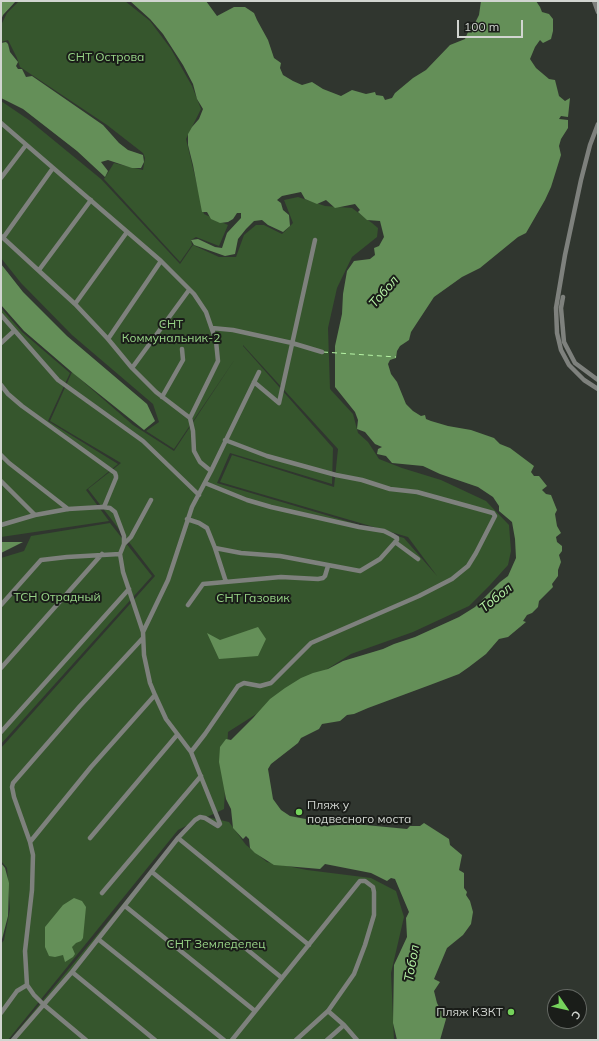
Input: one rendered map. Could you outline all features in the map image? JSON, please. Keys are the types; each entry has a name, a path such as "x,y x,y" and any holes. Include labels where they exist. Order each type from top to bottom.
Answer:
{"street":[{"path":"594,1 598,12"},
{"path":"1,123 161,261 189,290 206,312 216,341 218,361 190,418 193,430 194,451 200,462 211,471"},
{"path":"598,124 590,146 581,180 565,255 556,308 557,333 560,350 569,365 584,380 598,389"},
{"path":"1,178 26,145"},
{"path":"53,168 2,237 75,304 108,339 132,368 162,398 190,418"},
{"path":"39,270 91,200"},
{"path":"75,304 127,232"},
{"path":"254,382 279,403 314,240"},
{"path":"108,339 161,261"},
{"path":"132,368 189,290"},
{"path":"563,297 561,308 564,342 575,363 598,380"},
{"path":"1,315 58,380 144,441 199,495"},
{"path":"212,328 233,330 292,343 322,352"},
{"path":"1,343 14,331"},
{"path":"162,398 183,360 182,350"},
{"path":"142,632 168,580 187,519 259,372"},
{"path":"1,386 22,406 115,473 116,478 104,507"},
{"path":"191,752 238,686 244,683 260,686 272,683 310,643 419,596 452,579 468,566 476,554 495,516 493,513 417,492 390,489 362,480 267,456 225,440"},
{"path":"1,455 9,463 68,509"},
{"path":"1,481 34,515"},
{"path":"205,483 271,507 359,527 384,531 397,538 380,559 360,571 280,556 241,553 215,548"},
{"path":"15,1039 43,1004 72,972 178,838 194,820 200,817 205,818 218,826 220,824 191,752 166,719 150,683 142,632 123,572 120,554 124,544 131,537 151,500"},
{"path":"1,525 34,515 68,509 104,507 110,508 115,512 122,528 124,544"},
{"path":"187,519 199,523 207,528 226,582"},
{"path":"395,542 418,559"},
{"path":"1,605 41,560 102,554 120,554"},
{"path":"1,668 102,554"},
{"path":"188,605 202,585 280,577 318,579 325,576 328,566"},
{"path":"1,732 129,589"},
{"path":"86,1040 43,1004 27,985 25,951 32,890 33,854 12,790 13,783 80,706 142,639"},
{"path":"30,842 91,767 155,695"},
{"path":"90,838 177,735"},
{"path":"102,893 201,776"},
{"path":"178,838 310,945"},
{"path":"152,872 282,978"},
{"path":"232,1040 360,882 363,881 370,885 374,892 375,906 374,915 365,945 354,974 328,1011 296,1040"},
{"path":"125,906 255,1011"},
{"path":"98,939 224,1040"},
{"path":"72,972 155,1040"},
{"path":"1,1013 17,991 27,985"},
{"path":"328,1011 344,1025 357,1040"},
{"path":"327,1040 344,1025"}],"green space":[{"name":"СНТ Острова","path":"19,1 125,1 150,21 171,49 192,86 201,109 186,139 204,214 228,225 219,246 196,237 191,240 192,245 180,262 104,179 114,163 143,170 145,158 143,153 107,125 20,67 8,40 1,42 1,25 7,13"},
{"path":"1,101 29,120 101,179 180,264 193,245 219,257 236,257 244,235 256,225 264,225 282,234 293,223 284,200 298,197 325,206 352,208 378,228 377,237 352,257 337,288 328,328 330,389 353,414 358,433 368,442 379,459 441,480 486,501 509,525 511,551 508,565 469,606 413,632 351,654 228,732 224,809 207,817 229,822 246,845 267,862 307,870 371,878 396,891 404,917 391,973 394,1040 10,1040 188,825 178,830 8,1040 1,1040 1,944 4,940 10,909 7,868 1,861 1,748 155,576 88,489 121,463 50,421 72,372 133,425 174,451 235,359 174,449 146,431 159,422 153,404 72,335 21,283 1,258","holes":["243,345 338,449 334,487 232,455 220,482 408,537 437,576 404,538 217,483 230,453 332,484 333,448"]},
{"path":"1,308 22,332 70,373 48,421 118,464 86,490 109,521 1,537"},
{"name":"ТСН Отрадный","path":"110,523 152,576 1,744 1,558 24,551 31,536"}],"water":[{"path":"1,1 16,1 3,15 1,20"},
{"name":"Тобол","path":"130,1 206,1 217,16 234,7 245,7 254,13 268,40 274,58 281,63 280,68 283,75 302,85 312,82 323,89 341,96 352,90 366,94 375,92 376,95 383,96 385,100 392,98 395,93 413,78 426,70 450,45 465,39 471,25 475,23 479,15 481,1 536,1 542,12 549,14 553,19 551,39 543,43 540,40 530,59 536,68 549,79 555,80 559,96 565,101 570,98 568,117 561,116 559,119 568,120 568,128 561,139 559,146 561,155 551,187 545,200 526,233 518,237 480,268 462,277 434,297 411,332 409,340 400,346 397,351 396,358 390,360 388,364 391,374 397,382 406,404 413,411 421,416 425,415 426,419 431,421 471,430 494,438 500,444 510,448 534,466 531,472 534,476 539,476 547,486 542,490 546,494 551,495 557,510 555,514 557,526 561,533 556,537 557,542 562,546 562,551 559,555 561,562 558,570 558,576 552,584 553,587 539,601 538,607 532,613 527,615 523,621 526,622 508,637 499,639 486,654 459,674 354,714 347,715 340,721 322,724 319,729 301,738 298,743 271,764 268,769 273,799 281,810 290,816 321,822 323,826 355,824 407,829 410,826 420,826 424,823 449,839 450,845 462,855 459,870 464,873 464,888 467,892 466,895 470,901 473,912 471,924 463,935 447,948 434,979 440,982 434,991 437,1003 441,1011 448,1012 440,1040 397,1040 393,1023 394,965 407,937 406,918 409,912 395,879 391,878 387,881 371,873 325,864 320,869 274,865 255,853 250,848 249,839 246,836 243,839 233,828 231,809 226,799 219,762 220,747 226,739 231,740 270,699 301,678 328,669 343,661 383,649 415,637 459,617 475,607 508,576 516,558 512,522 499,511 499,506 493,497 478,487 440,474 423,466 392,463 386,456 377,454 378,449 382,447 375,444 365,432 357,429 358,420 355,412 335,387 335,346 342,314 343,294 347,271 354,261 370,259 375,255 374,248 379,246 384,237 380,221 367,220 358,212 360,210 355,204 335,208 326,200 317,204 305,199 301,192 282,196 277,200 281,203 283,210 289,215 290,226 283,232 268,225 262,220 254,221 238,239 235,254 225,256 194,245 191,240 198,239 215,247 222,248 227,233 241,218 241,213 237,213 233,219 228,222 220,223 211,219 207,212 202,212 188,145 188,134 199,119 203,109 197,99 193,84 183,65 163,34 150,19"},
{"path":"6,42 10,52 18,62 16,66 18,69 22,69 26,77 32,76 103,125 119,143 128,150 143,155 144,162 141,168 132,168 108,160 101,162 108,171 105,177 77,151 23,109 1,98 1,43"},
{"path":"1,264 23,292 67,336 147,404 155,421 144,430 74,374 24,331 1,305"},
{"path":"1,542 23,542 1,553"},
{"path":"258,627 266,639 258,656 219,659 207,633 220,640"},
{"path":"1,863 5,868 9,883 8,916 1,943"},
{"path":"74,898 82,901 86,907 83,938 72,947 75,954 73,957 65,962 63,955 55,957 49,956 45,947 45,927 63,905"}],"ferry route":[{"path":"323,352 396,357"}],"place":[{"name":"Пляж у подвесного моста","path":"299,812"},
{"name":"Пляж КЗКТ","path":"511,1012"}],"park label":[{"name":"СНТ Коммунальник-2","path":"171,331"},
{"name":"СНТ Газовик","path":"253,598"},
{"name":"СНТ Земледелец","path":"216,944"}]}
